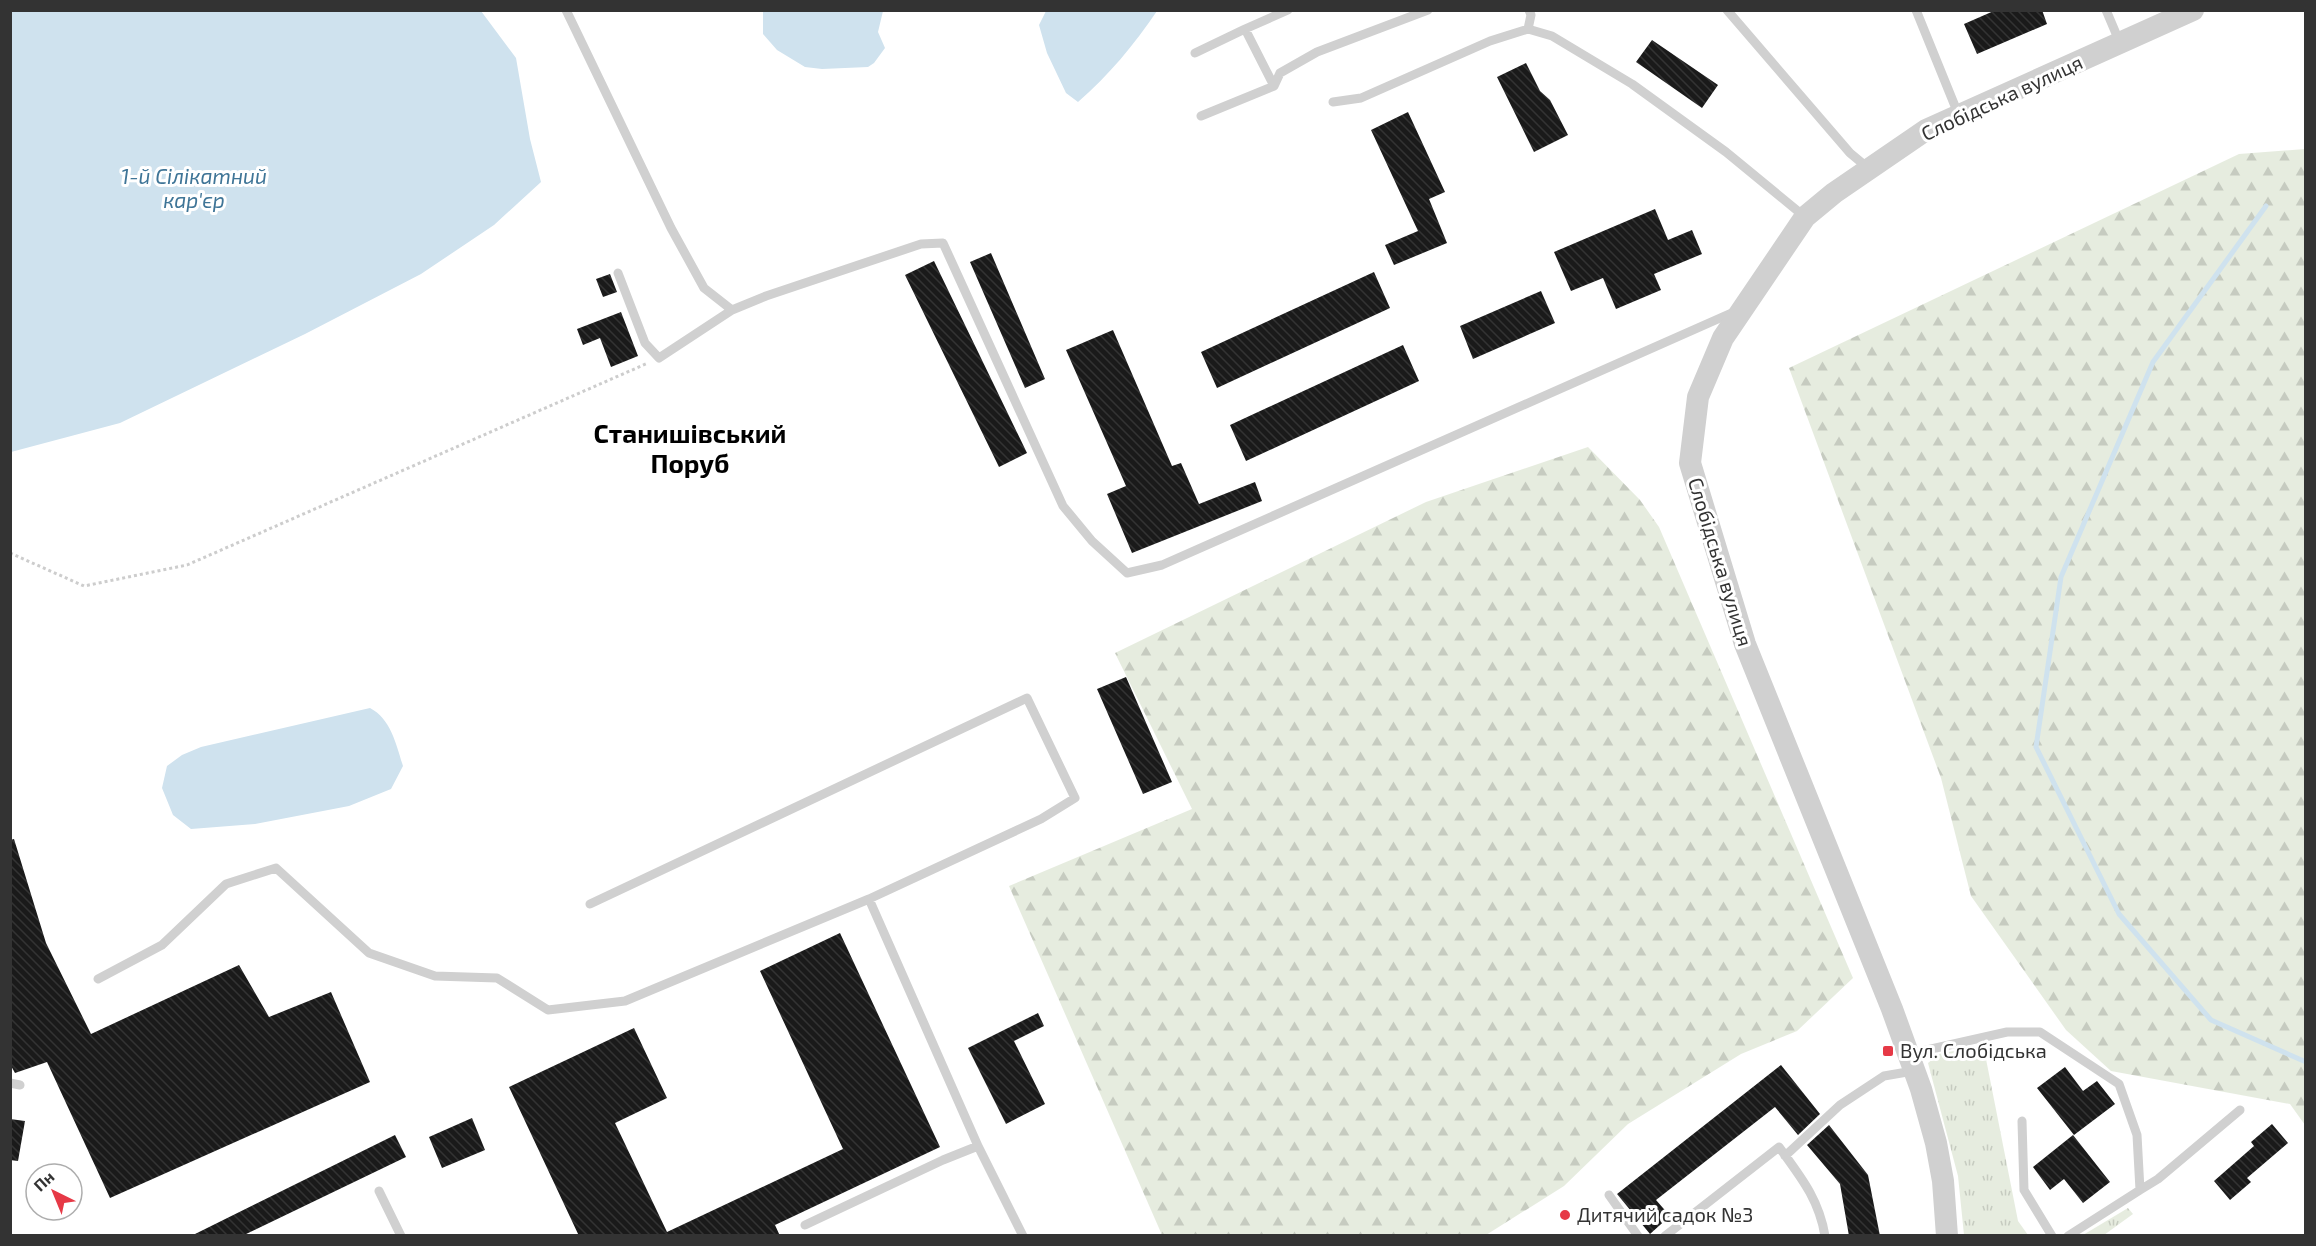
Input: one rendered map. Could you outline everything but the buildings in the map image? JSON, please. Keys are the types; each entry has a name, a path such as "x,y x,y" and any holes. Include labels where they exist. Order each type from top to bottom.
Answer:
{"street":[{"name":"Слобідська вулиця","path":"1947,1236 1943,1181 1936,1143 1912,1062 1745,644 1690,463 1698,397 1723,338 1743,307 1805,217 1834,193 1926,130 2193,10"}],"lane":[{"path":"566,10 687,258 704,288 732,310"},
{"path":"1195,53 1288,10"},
{"path":"1202,117 1274,86 1280,73 1317,52 1428,10"},
{"path":"1528,29 1531,15 1529,10"},
{"path":"1727,10 1850,153 1870,169"},
{"path":"1916,10 1959,116"},
{"path":"2106,10 2120,43"},
{"path":"1245,29 1274,86"},
{"path":"1333,102 1361,98 1490,41 1528,29 1552,36 1632,84 1726,152 1805,217"},
{"path":"618,273 645,343 659,358 732,310 766,296 921,244 943,243 1063,506 1092,541 1127,573 1162,565 1743,307"},
{"path":"98,979 162,945 226,884 276,868 369,953 435,976 497,978 548,1010 625,1001 869,899 1041,819 1075,798 1027,698 590,904"},
{"path":"869,899 978,1146 1023,1236"},
{"path":"1785,1156 1840,1105 1884,1076 1912,1062 2007,1032 2040,1032 2119,1084 2137,1134 2140,1190"},
{"path":"2068,1236 2158,1179 2240,1110"},
{"path":"2022,1121 2024,1190 2052,1236"},
{"path":"805,1225 943,1160 978,1146"},
{"path":"1665,1236 1779,1147 1811,1190 1822,1215 1826,1236"},
{"path":"379,1191 401,1236"},
{"path":"1609,1195 1638,1236"}],"path":[{"path":"10,554 84,586 187,565 560,404 659,358"}],"green space":[{"path":"2306,149 2305,1125 2290,1104 2111,1071 2066,1030 1971,896 1941,778 1789,368 2239,154"},
{"path":"1588,447 1640,500 1659,527 1853,978 1797,1031 1741,1054 1628,1124 1564,1186 1486,1235 1162,1235 1009,886 1192,809 1115,653 1426,502"},
{"path":"1973,1047 1982,1052 1986,1059 2018,1221 2028,1235 1964,1235 1958,1176 1928,1063 1939,1054"},
{"path":"2128,1208 2133,1214 2104,1235 2083,1235"}],"water":[{"name":"1-й Сілікатний кар'єр","path":"11,10 481,11 516,58 530,139 541,182 494,225 421,274 305,334 120,423 11,452"},
{"path":"766,10 883,11 878,32 885,48 874,63 868,67 822,69 805,67 777,50 763,34 763,12"},
{"path":"1046,10 1157,11 1121,59 1078,102 1066,93 1047,53 1039,25"},
{"path":"370,708 388,725 403,766 391,789 349,806 255,824 191,829 173,815 162,788 167,766 182,755 201,747"}],"waterway":[{"path":"2266,206 2153,362 2061,577 2036,747 2119,914 2211,1020 2306,1062"}],"place":[{"name":"Вул. Слобідська","path":"1888,1051"},
{"name":"Дитячий садок №3","path":"1565,1215"}],"district":[{"name":"Станишівський Поруб","path":"690,448"}]}
